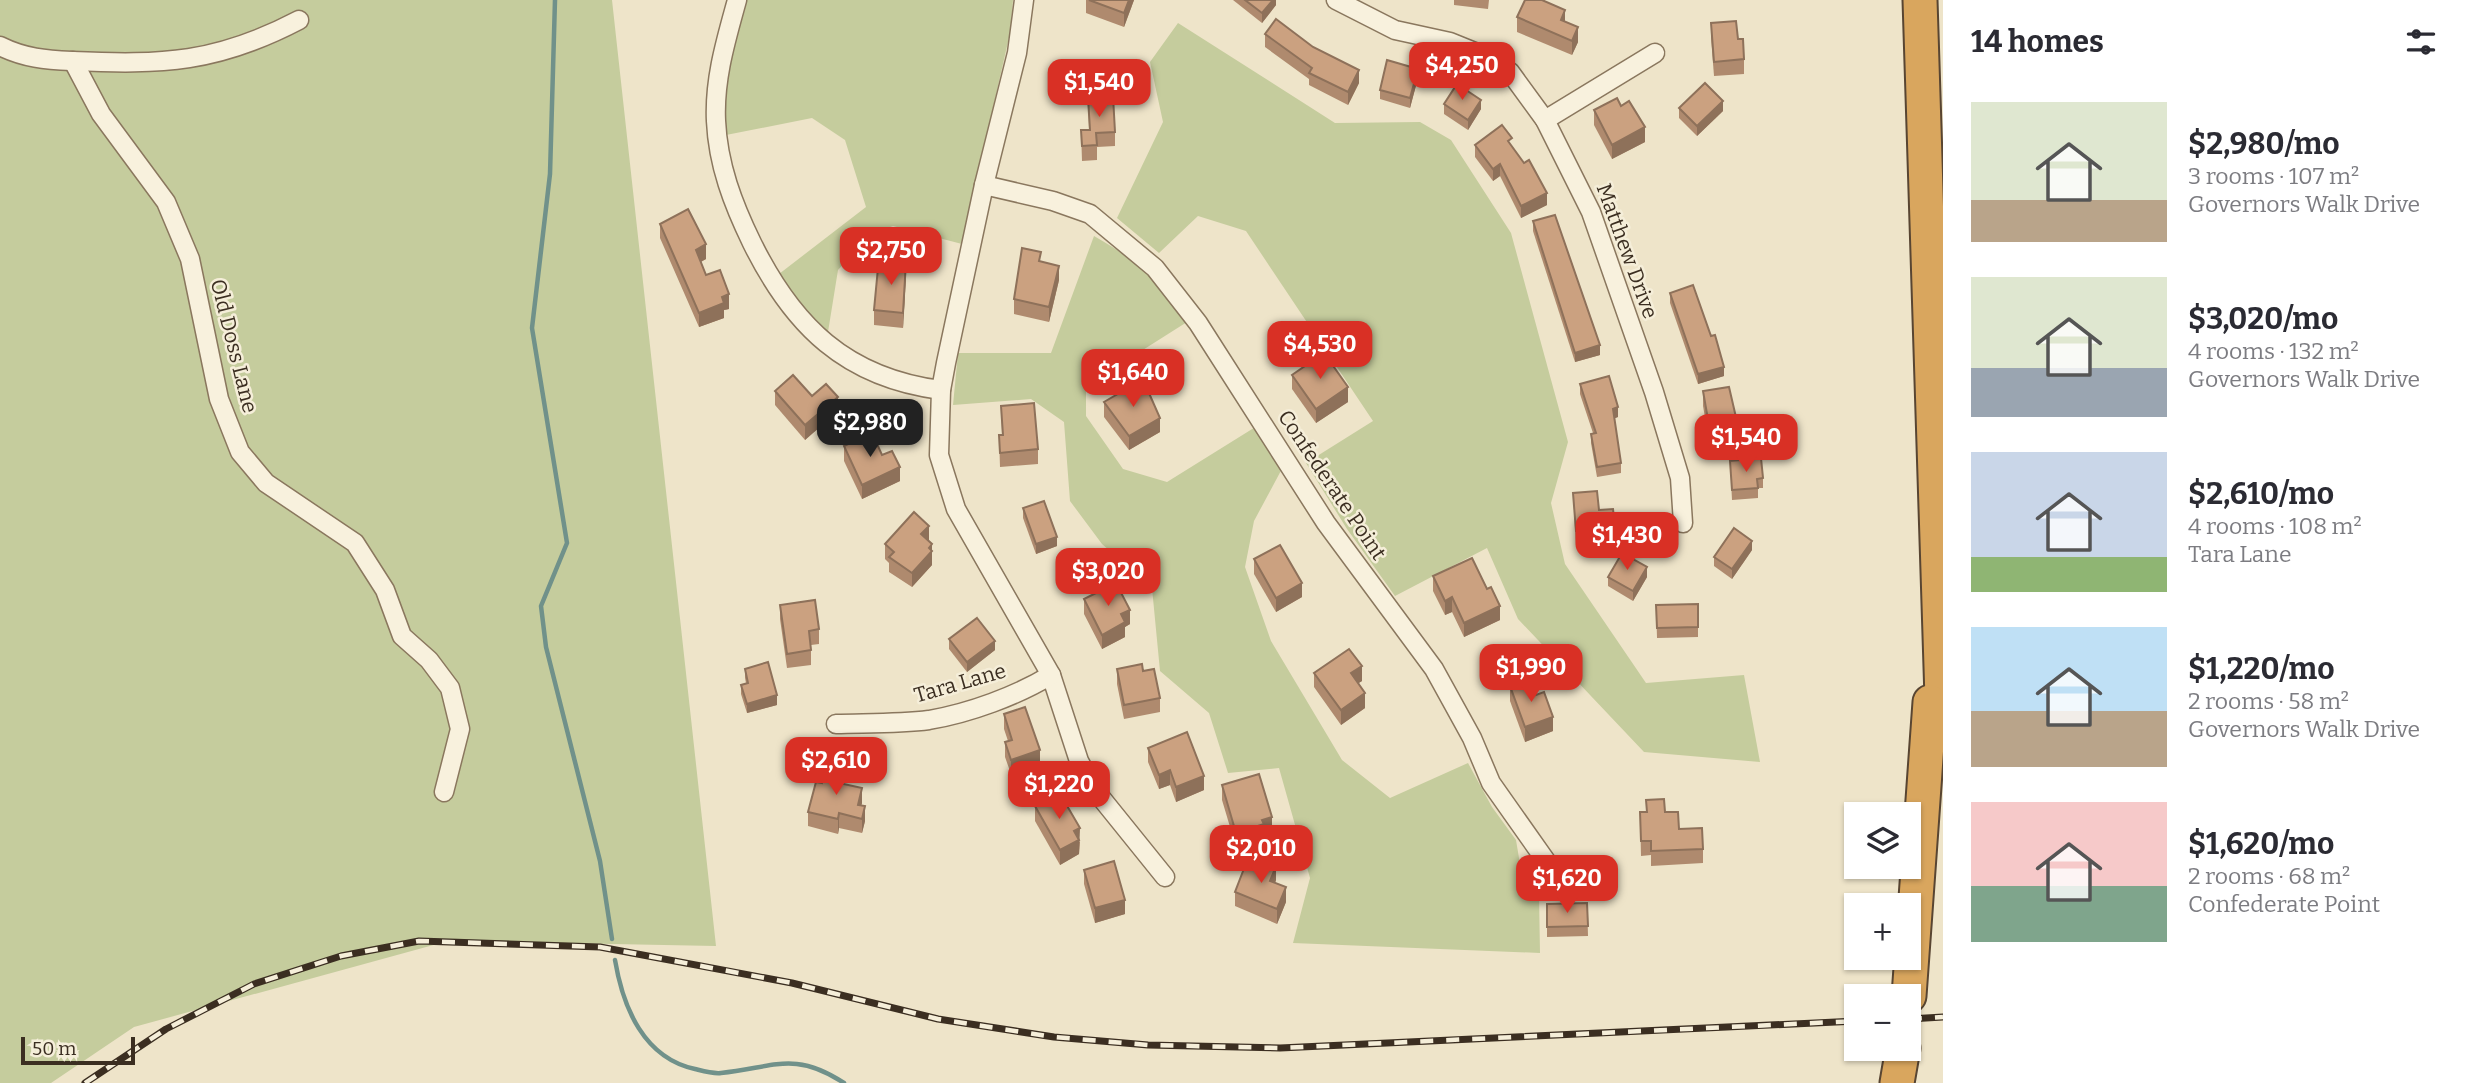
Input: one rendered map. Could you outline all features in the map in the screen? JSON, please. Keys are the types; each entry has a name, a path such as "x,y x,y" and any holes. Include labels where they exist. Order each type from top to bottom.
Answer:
{"highway":[{"path":"1920,0 1943,730"},
{"path":"1910,984 1938,587"},
{"path":"1897,1083 1901,1061"}],"street":[{"path":"737,0 722,56 716,119 718,147 729,191 757,254 778,292 797,318 836,351 884,377 941,390"},
{"path":"1024,0 1017,53 984,186 941,390 939,455 956,509 1051,675 1079,761 1094,789 1165,877"},
{"name":"Matthew Drive","path":"1336,0 1395,30 1450,42 1492,59 1510,72 1545,120 1591,212 1654,392 1680,478 1683,523"},
{"path":"0,46 17,54 50,62 137,64 214,55 257,42 299,20"},
{"path":"1545,120 1656,53"},
{"name":"Old Doss Lane","path":"73,61 101,114 166,202 171,213 190,259 219,399 240,453 265,483 355,543 385,590 402,636 429,660 450,688 460,729 444,792"},
{"name":"Confederate Point","path":"984,186 1053,201 1090,214 1155,268 1198,323 1326,523 1434,669 1472,738 1491,783 1546,861"},
{"name":"Tara Lane","path":"836,724 929,720 984,704 1051,675"}],"green space":[{"path":"0,0 612,0 716,946 448,941 134,1027 51,1083 0,1083"},
{"path":"746,0 1013,0 1010,33 962,244 893,226 871,234 838,270 828,332 810,317 779,274 866,207 845,140 812,118 726,135 730,67"},
{"path":"1178,23 1335,123 1420,122 1451,140 1511,233 1568,442 1551,503 1565,564 1646,683 1744,675 1760,762 1644,752 1518,619 1487,548 1395,596 1347,529 1306,463 1373,421 1246,231 1198,216 1159,253 1117,218 1163,122 1150,62"},
{"path":"1094,236 1146,273 1187,322 1086,386 1086,416 1123,469 1167,482 1257,426 1284,465 1254,521 1245,567 1271,641 1342,760 1390,798 1468,763 1492,807 1516,840 1522,876 1528,888 1539,896 1540,953 1293,943 1310,878 1279,768 1228,773 1209,713 1160,671 1152,588 1102,544 1070,501 1064,422 1031,399 953,405 958,353 1051,353"}],"building":[{"path":"1089,0 1129,0 1124,13"},
{"path":"1245,0 1273,0 1262,13"},
{"path":"1525,0 1542,0 1565,10 1561,20 1578,27 1572,41 1517,17"},
{"path":"1276,19 1313,47 1359,70 1348,92 1309,73 1312,68 1265,34"},
{"path":"1736,21 1738,39 1743,39 1744,59 1714,62 1711,23"},
{"path":"1387,60 1418,69 1410,98 1380,90"},
{"path":"1705,83 1723,101 1697,126 1679,108"},
{"path":"1457,84 1481,100 1468,120 1444,104"},
{"path":"1113,96 1115,132 1096,133 1097,145 1082,146 1081,130 1090,130 1088,98"},
{"path":"1617,98 1621,106 1629,101 1645,127 1612,145 1594,110"},
{"path":"1502,125 1512,138 1508,141 1524,163 1529,160 1547,193 1521,206 1500,164 1493,169 1475,145"},
{"path":"688,209 706,244 696,250 706,275 720,270 729,294 722,297 724,303 699,313 660,224"},
{"path":"1555,215 1600,345 1575,353 1533,221"},
{"path":"1022,248 1041,252 1039,261 1059,266 1049,307 1014,299"},
{"path":"887,259 906,261 903,313 874,310 878,268 885,269"},
{"path":"1693,285 1711,336 1715,335 1724,367 1698,374 1670,293"},
{"path":"1324,353 1348,387 1316,409 1292,375"},
{"path":"793,375 812,396 826,384 838,397 805,425 775,391"},
{"path":"1609,376 1618,407 1613,409 1621,463 1597,467 1591,434 1596,433 1580,384"},
{"path":"1145,384 1160,418 1129,436 1104,402 1130,387 1132,391"},
{"path":"1729,387 1738,426 1710,431 1703,391"},
{"path":"1034,403 1038,449 1000,453 999,435 1003,435 1001,406"},
{"path":"872,433 882,455 892,451 900,467 862,485 844,446"},
{"path":"1761,458 1763,478 1757,479 1758,488 1732,490 1730,461"},
{"path":"1597,491 1599,510 1613,509 1615,528 1576,531 1573,493"},
{"path":"1044,501 1057,537 1036,544 1023,508"},
{"path":"914,512 929,526 921,534 932,544 929,548 932,551 912,573 889,557 894,552 885,544"},
{"path":"1734,528 1752,541 1732,569 1714,557"},
{"path":"1280,545 1302,583 1276,598 1254,559"},
{"path":"1622,553 1647,567 1633,591 1608,577"},
{"path":"1472,558 1487,589 1491,587 1500,606 1464,623 1452,597 1445,601 1433,576"},
{"path":"1116,583 1130,610 1121,614 1125,622 1102,635 1084,599"},
{"path":"815,600 819,629 809,631 811,650 787,654 780,605"},
{"path":"1698,604 1698,627 1657,628 1656,605"},
{"path":"977,618 995,641 967,662 949,639"},
{"path":"1349,649 1362,666 1351,673 1365,693 1341,710 1314,673"},
{"path":"768,662 777,695 747,704 741,685 748,683 745,669"},
{"path":"1142,664 1143,671 1154,669 1160,698 1124,705 1117,669"},
{"path":"1530,679 1536,695 1544,692 1553,717 1525,727 1510,686"},
{"path":"1025,707 1040,750 1011,760 1005,742 1012,740 1004,714"},
{"path":"1187,732 1204,776 1176,787 1170,770 1159,775 1148,748"},
{"path":"826,767 842,771 839,783 862,788 858,805 865,806 862,819 839,813 838,819 808,812 816,782 822,783"},
{"path":"1259,774 1272,817 1262,820 1264,824 1236,833 1222,785"},
{"path":"1059,792 1080,828 1074,831 1079,840 1060,850 1035,806"},
{"path":"1664,799 1665,812 1678,812 1679,829 1702,828 1703,849 1651,851 1651,841 1641,841 1640,812 1647,812 1646,800"},
{"path":"1261,860 1276,866 1270,881 1286,887 1277,909 1235,892 1245,866 1256,871"},
{"path":"1114,861 1125,900 1095,908 1084,870"},
{"path":"1587,903 1588,926 1547,927 1547,904"}],"waterway":[{"path":"555,0 550,174 532,328 567,543 541,606 546,647 600,861 612,939"},
{"path":"615,960 624,996 639,1028 662,1054 677,1063 718,1073 797,1064 826,1073 844,1083"}],"railway":[{"path":"85,1083 166,1029 254,984 341,956 419,941 600,947 792,983 938,1019 1054,1037 1148,1045 1280,1048 1844,1022"},
{"path":"1921,1018 1943,1017"}]}
